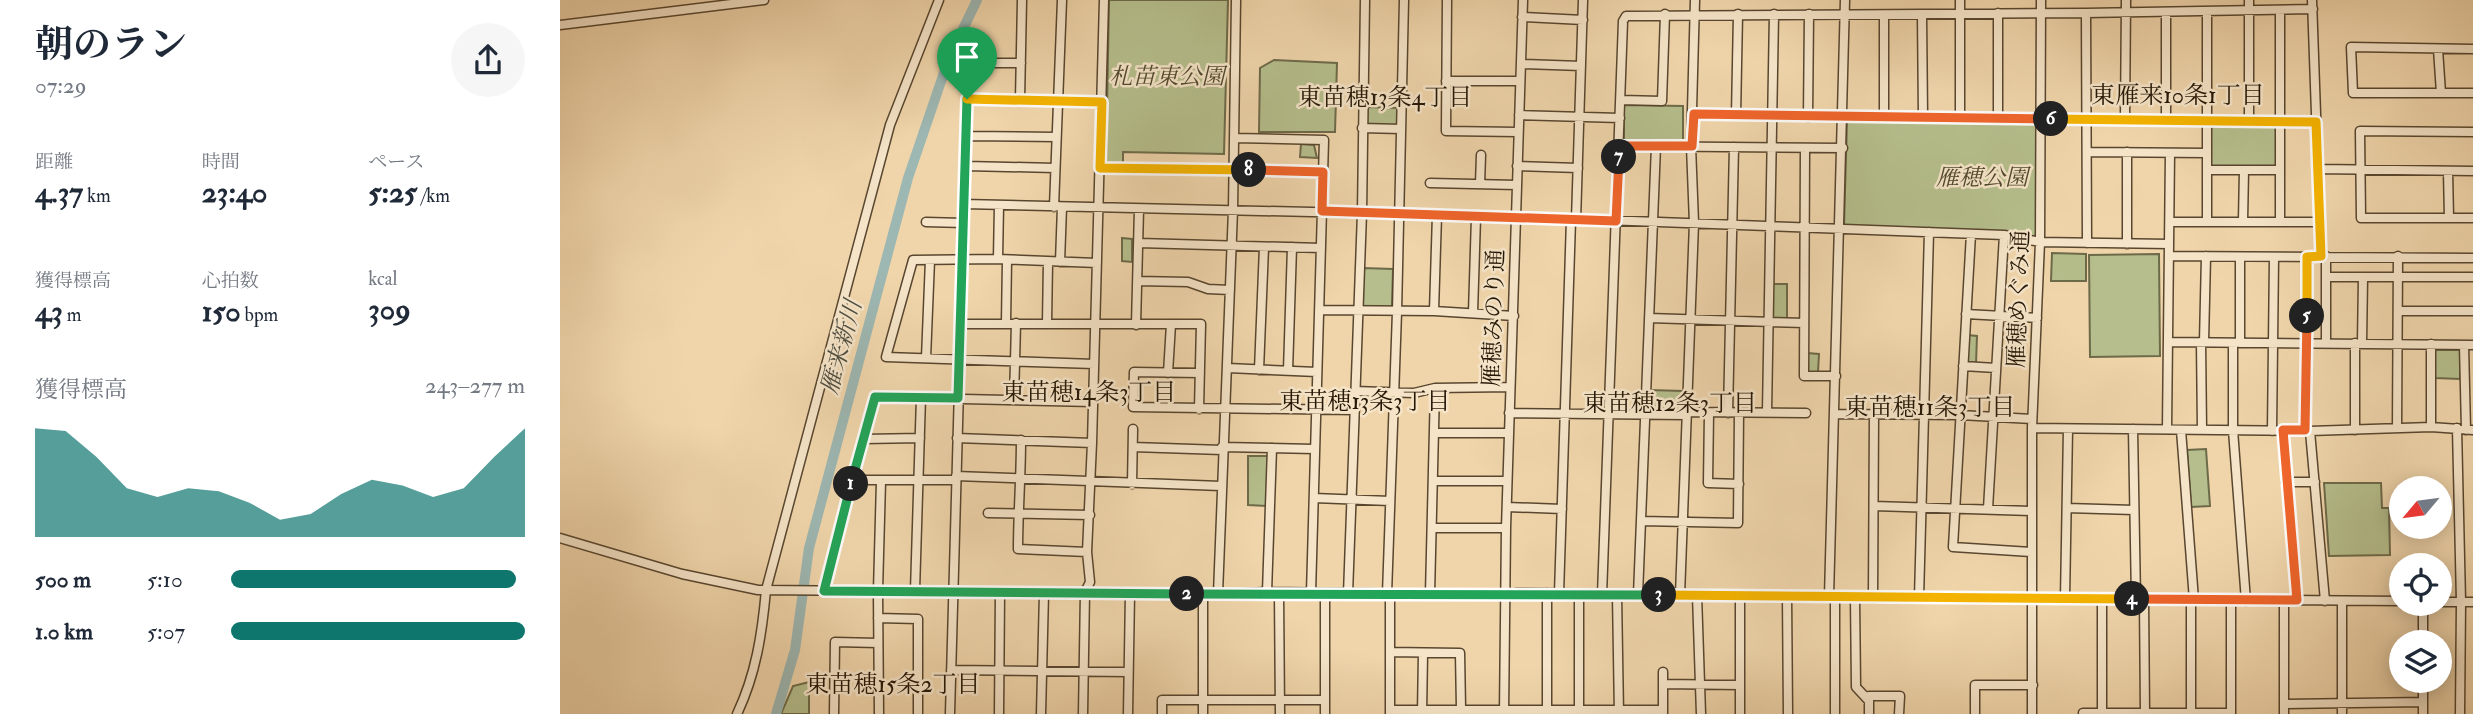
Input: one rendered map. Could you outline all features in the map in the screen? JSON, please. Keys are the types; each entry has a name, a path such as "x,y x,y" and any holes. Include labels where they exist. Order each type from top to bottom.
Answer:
{"street":[{"path":"560,25 719,3 764,0"},
{"path":"737,714 759,653 766,590 890,125 940,0"},
{"path":"1020,100 1022,0"},
{"path":"1060,262 1055,168 1062,0"},
{"path":"1083,714 1085,592 1090,582 1087,552 1093,443 1104,0"},
{"path":"1218,594 1233,210 1236,0"},
{"path":"1348,594 1362,213 1365,0"},
{"path":"1404,0 1398,312 1390,501 1390,712 1461,709 1504,712 1663,712 1664,672"},
{"path":"1447,0 1446,131 1518,132"},
{"name":"雁穂みのり通","path":"1504,712 1507,481 1523,0"},
{"path":"1559,594 1583,0"},
{"path":"1679,595 1694,223 1692,146 1695,0"},
{"path":"1835,714 1832,597 1845,0"},
{"path":"1960,0 1960,118"},
{"name":"雁穂めぐみ通","path":"2032,714 2032,424 2040,242 2041,0"},
{"path":"2125,120 2126,0"},
{"path":"2249,0 2249,121"},
{"path":"1602,595 1624,18 1629,15 2166,12 2280,9 2312,4 2320,222 2326,277 2326,343"},
{"path":"2280,9 2280,222"},
{"path":"2207,10 2207,222"},
{"path":"2166,12 2166,121"},
{"path":"1998,13 1998,118"},
{"path":"2086,13 2087,243"},
{"path":"1621,100 1662,101 1665,14"},
{"path":"1735,116 1738,14"},
{"path":"1767,412 1774,14"},
{"path":"1808,117 1810,14"},
{"path":"1884,15 1884,117"},
{"path":"1922,15 1923,117"},
{"path":"1522,17 1583,20"},
{"path":"2473,49 2351,47 2353,93 2473,93"},
{"path":"2438,48 2441,93"},
{"path":"978,63 1021,63"},
{"path":"1521,64 1581,66"},
{"path":"1446,81 1520,81"},
{"path":"950,714 967,99 1102,102"},
{"path":"1694,114 2316,122"},
{"path":"1519,115 1620,118"},
{"path":"1362,128 1401,129"},
{"path":"2473,132 2360,131 2359,170 2361,218 2473,218"},
{"path":"967,136 1056,137"},
{"path":"1235,138 1324,140 1311,593"},
{"path":"1619,146 1843,148"},
{"path":"1638,595 1656,146"},
{"path":"1728,413 1734,147"},
{"path":"1805,148 1804,376 1836,376"},
{"path":"2087,152 2207,153"},
{"path":"2126,244 2127,152"},
{"path":"2167,429 2170,153"},
{"path":"1480,184 1481,155"},
{"path":"966,166 1055,168"},
{"path":"1517,166 1577,168"},
{"path":"1100,168 1323,172"},
{"path":"2318,169 2473,171"},
{"path":"2207,170 2280,170"},
{"path":"2244,170 2244,221"},
{"path":"2448,171 2449,218"},
{"path":"1430,183 1517,185"},
{"path":"964,204 1097,209 1322,211 1694,223 2004,235 2040,242 2169,244"},
{"path":"998,259 999,205"},
{"path":"1136,325 1139,209"},
{"path":"1434,311 1437,215"},
{"path":"1473,313 1476,217"},
{"path":"926,222 964,223"},
{"path":"2170,222 2320,222"},
{"path":"1919,598 1930,232"},
{"path":"1971,234 1953,547 2031,552"},
{"path":"1987,509 2004,235"},
{"path":"1139,243 1321,248"},
{"path":"1259,370 1264,247"},
{"path":"1288,371 1292,247"},
{"path":"2169,256 2473,258"},
{"path":"2202,430 2206,256"},
{"path":"2397,428 2398,256"},
{"path":"2240,257 2233,430 2246,601"},
{"path":"2272,430 2274,257"},
{"path":"2307,257 2307,431 2315,481 2325,601"},
{"path":"1094,364 886,357 913,260 998,259 1097,263"},
{"path":"926,358 930,260"},
{"path":"1006,323 1007,260"},
{"path":"1047,323 1048,262"},
{"path":"2326,277 2473,277"},
{"path":"2356,429 2362,278"},
{"path":"1138,281 1188,282 1208,289 1230,290"},
{"path":"1319,310 1434,311 1514,316"},
{"path":"2399,311 2473,311"},
{"path":"1966,314 2037,318"},
{"path":"1649,318 1804,323"},
{"path":"1014,400 1016,323"},
{"path":"961,324 1201,324 1199,409"},
{"path":"1168,373 1171,324"},
{"path":"2168,342 2468,345 2460,714"},
{"path":"2431,344 2431,427"},
{"path":"1963,366 1996,368"},
{"path":"1228,368 1317,372"},
{"path":"1200,373 1134,372 1133,407 1355,410"},
{"path":"1355,391 1414,393 1435,388 1510,387"},
{"path":"1430,594 1435,388"},
{"path":"820,591 875,397 1093,402"},
{"path":"915,591 921,397"},
{"path":"1709,412 1708,483 1739,484"},
{"path":"1509,413 1806,413"},
{"path":"1641,521 1738,523 1739,413"},
{"path":"1835,414 1993,416 2068,429 2465,429"},
{"path":"1873,597 1874,414"},
{"path":"1132,484 1133,429"},
{"path":"2065,599 2068,429"},
{"path":"2133,429 2134,510 2145,713"},
{"path":"2181,430 2192,600 2191,713"},
{"path":"2283,430 2297,600"},
{"path":"1434,433 1509,433"},
{"path":"864,439 920,438"},
{"path":"957,439 1093,443"},
{"path":"1021,440 1018,549 1087,552"},
{"path":"1133,447 1314,449"},
{"path":"1267,592 1272,449"},
{"path":"852,480 919,481 956,478 1221,486"},
{"path":"878,714 881,481"},
{"path":"1434,481 1507,481"},
{"path":"2286,482 2315,481"},
{"path":"1314,498 1390,501"},
{"path":"1874,506 2031,511"},
{"path":"1507,507 1562,509"},
{"path":"2067,508 2134,510"},
{"path":"988,513 1090,515"},
{"path":"1432,528 1506,528"},
{"path":"560,538 721,584 766,590 1203,594 1547,593 2389,601"},
{"path":"999,714 1000,593"},
{"path":"1041,714 1044,593"},
{"path":"1128,714 1130,593"},
{"path":"1279,593 1280,714"},
{"path":"1547,593 1547,712"},
{"path":"1203,594 1203,714"},
{"path":"1325,594 1325,714"},
{"path":"1579,594 1579,712"},
{"path":"1618,595 1619,712"},
{"path":"1697,595 1697,666 1701,714"},
{"path":"1740,596 1740,714"},
{"path":"1787,596 1788,714"},
{"path":"1855,597 1856,687 1869,701"},
{"path":"2102,599 2102,713"},
{"path":"2284,600 2284,714"},
{"path":"2083,713 2231,713 2231,601"},
{"path":"2342,601 2342,714"},
{"path":"2452,601 2473,602"},
{"path":"878,618 918,620 918,714"},
{"path":"834,714 835,642 878,643"},
{"path":"1390,653 1460,653 1461,709"},
{"path":"1422,712 1423,653"},
{"path":"951,670 1128,672"},
{"path":"1664,684 1740,685"},
{"path":"1975,714 1975,685 2033,685"},
{"path":"2423,693 2423,714"},
{"path":"1869,714 1870,696 1899,696 1899,714"},
{"path":"1162,714 1162,700 1325,700"},
{"path":"2284,704 2423,702"}],"green space":[{"name":"札苗東公園","path":"1109,0 1228,0 1224,154 1123,152 1123,165 1106,165"},
{"path":"1274,60 1337,63 1335,132 1259,132 1260,68"},
{"path":"1624,105 1683,106 1683,142 1624,142"},
{"path":"1367,107 1397,108 1397,124 1369,125"},
{"name":"雁穂公園","path":"1847,121 2039,122 2039,242 2005,233 1844,226"},
{"path":"2211,124 2277,125 2277,168 2211,168"},
{"path":"1301,144 1314,145 1317,158 1300,157"},
{"path":"1122,238 1132,239 1132,262 1122,261"},
{"path":"2052,253 2086,254 2086,281 2051,281"},
{"path":"2159,254 2160,356 2090,357 2089,255"},
{"path":"1363,268 1393,269 1390,308 1364,308 1361,305"},
{"path":"1772,284 1787,284 1787,318 1772,318"},
{"path":"1967,335 1977,336 1976,364 1965,363"},
{"path":"2435,350 2461,350 2460,379 2435,378"},
{"path":"1807,353 1819,354 1818,372 1806,372"},
{"path":"1649,390 1683,391 1682,411 1649,411"},
{"path":"2206,449 2210,506 2191,507 2187,450"},
{"path":"1248,456 1268,456 1267,506 1248,505"},
{"path":"2324,483 2381,483 2382,508 2389,508 2389,555 2329,556"},
{"path":"809,682 809,714 781,714 793,686"}],"waterway":[{"name":"雁来新川","path":"776,714 795,650 809,548 908,178 949,58 977,0"}],"district":[{"name":"東雁来10条1丁目","path":"2178,95"},
{"name":"東苗穂13条4丁目","path":"1385,97"},
{"name":"東苗穂14条3丁目","path":"1089,392"},
{"name":"東苗穂13条3丁目","path":"1365,401"},
{"name":"東苗穂12条3丁目","path":"1670,403"},
{"name":"東苗穂11条3丁目","path":"1930,407"},
{"name":"東苗穂15条2丁目","path":"893,684"}],"route":[{"path":"967,99 1102,102 1100,168 1323,172 1322,211 1616,221 1619,146 1692,146 1694,114 2316,122 2321,256 2307,257 2305,430 2283,430 2297,600 1517,593 824,591 875,397 958,398 967,99"}]}
